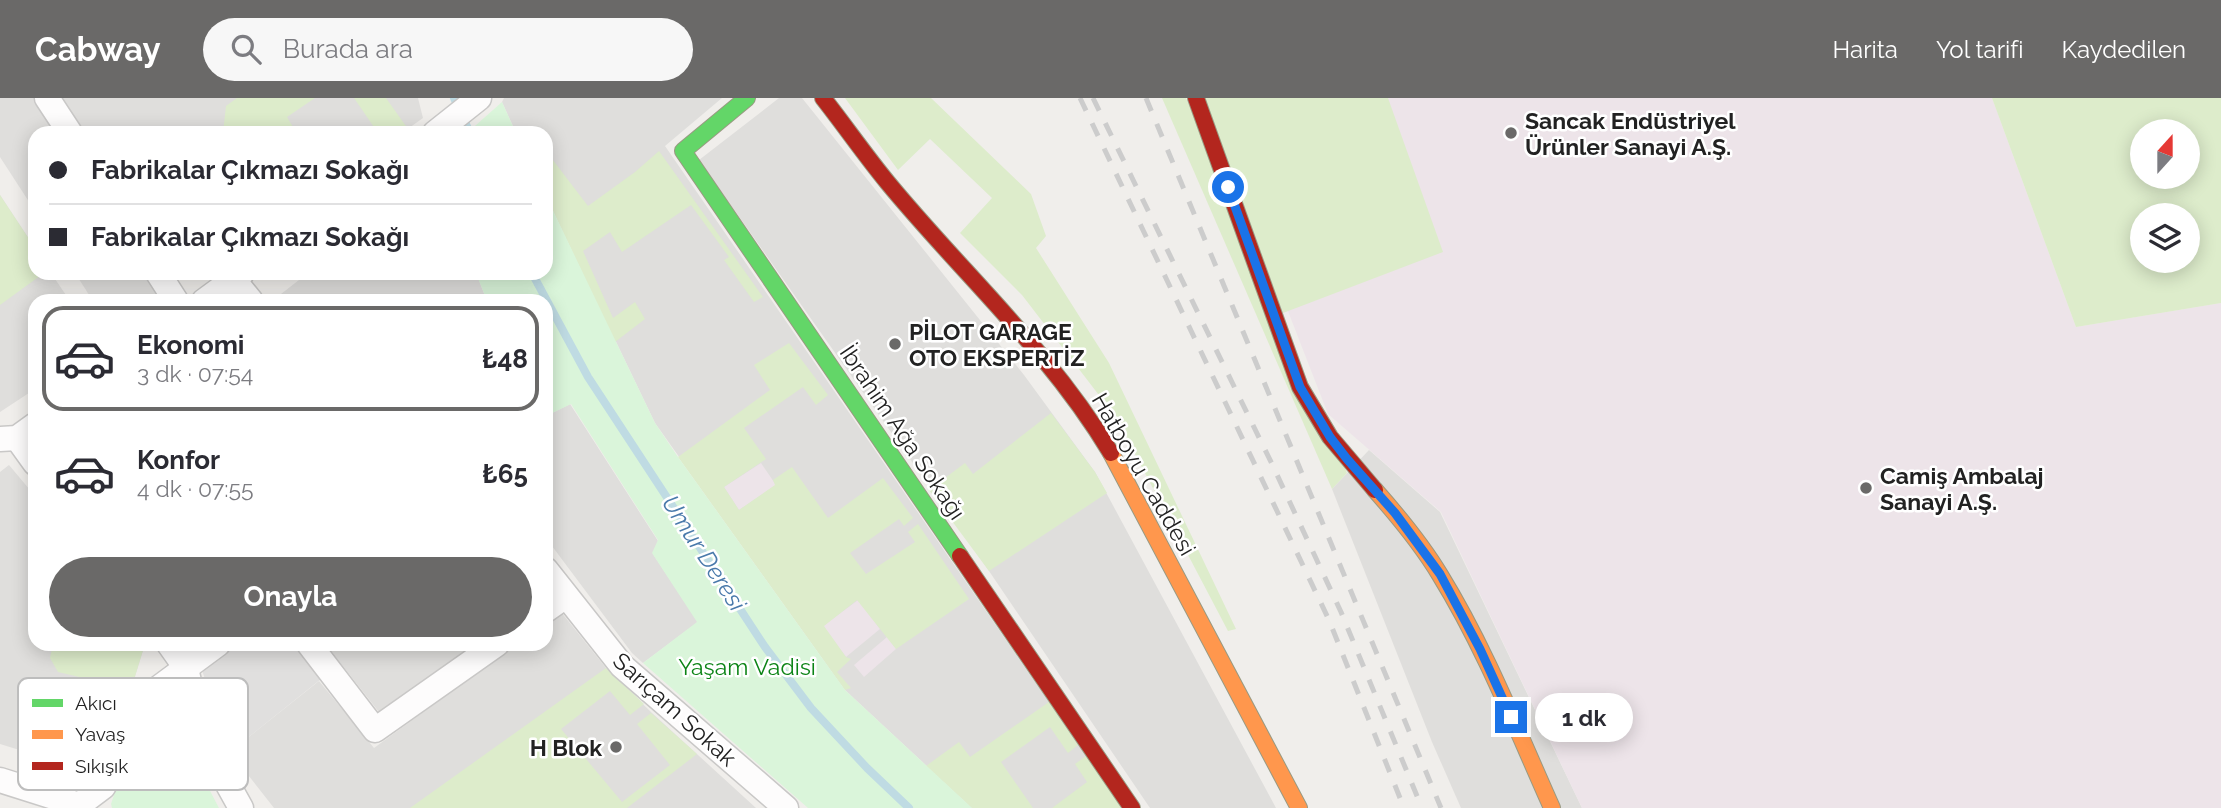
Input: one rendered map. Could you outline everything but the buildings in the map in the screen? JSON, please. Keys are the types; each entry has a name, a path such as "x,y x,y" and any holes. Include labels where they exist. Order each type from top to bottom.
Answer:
{"street":[{"path":"47,98 65,126"},
{"name":"İbrahim Ağa Sokağı","path":"747,98 683,151 1132,808"},
{"name":"Hatboyu Caddesi","path":"823,98 888,183 1032,343 1091,420 1119,466 1299,808"},
{"path":"1196,98 1300,387 1330,437 1395,513 1440,574 1480,649 1552,808"},
{"path":"445,126 475,101"},
{"path":"213,294 232,280"},
{"path":"17,434 28,452"},
{"name":"Sarıçam Sokak","path":"556,603 622,666 786,808"},
{"path":"174,651 186,668 188,678"},
{"path":"172,678 209,651"},
{"path":"314,651 375,730 487,651"},
{"path":"0,780 18,786"},
{"path":"31,790 81,806 100,790"},
{"path":"231,790 241,808"}],"shaded area":[{"path":"0,98 35,98 53,126 28,126 28,200 0,157"},
{"path":"61,98 418,98 423,118 412,126 79,126"},
{"path":"504,98 722,98 665,146 1122,808 972,808 845,690 655,423 553,211 553,126 513,126 502,102"},
{"path":"779,98 802,98 1024,375 1095,472 1276,808 1150,808 989,571 699,160"},
{"name":"Camiş Ambalaj Sanayi A.Ş.","path":"1205,98 1992,98 2076,327 2221,303 2221,808 1582,808 1441,512 1328,414"},
{"path":"0,195 28,237 28,280 56,280 65,294 28,294 28,394 0,412"},
{"path":"80,280 149,280 158,294 88,294"},
{"path":"299,280 479,280 484,294 281,294"},
{"path":"570,404 658,541 653,554 698,622 643,663 632,653 553,547 553,412"},
{"path":"1369,450 1440,512 1582,808 1461,808 1432,742 1332,489"},
{"path":"761,463 776,485 739,510 724,487"},
{"path":"9,465 28,488 28,651 143,651 134,678 18,678 18,750 0,744 0,472"},
{"path":"858,600 880,629 846,657 823,626"},
{"path":"561,612 606,668 756,808 274,808 248,775 248,738 319,681 374,748 507,651 553,651 553,618"},
{"path":"887,637 896,649 864,677 854,665"},
{"path":"195,651 331,651 341,663 248,738 248,678 205,678"},
{"path":"331,651 467,651 379,712"}],"green space":[{"path":"237,98 315,98 287,117 292,126 224,126 226,106"},
{"path":"354,98 386,98 406,126 373,126"},
{"path":"845,98 931,98 1031,194 1046,236 1036,248 1109,363 1236,629 1228,631 1115,416 1022,295 960,233 992,198 930,139 898,170"},
{"path":"1162,98 1186,98 1347,473 1332,489"},
{"path":"1205,98 1388,98 1443,252 1283,313"},
{"path":"1992,98 2221,98 2221,303 2076,327"},
{"path":"502,102 513,126 475,126"},
{"path":"659,151 763,297 754,302 724,260 729,257 691,205 622,252 610,232 583,251 613,318 635,302 645,319 615,342 553,211 553,160 588,206"},
{"path":"0,195 28,237 28,280 34,280 0,305"},
{"name":"Yaşam Vadisi","path":"553,211 655,423 678,457 845,690 972,808 808,808 643,663 697,622 652,553 658,540 571,404 553,413 553,294 484,294 479,280 553,280"},
{"path":"789,343 828,395 816,405 803,387 744,428 766,459 724,487 739,510 775,485 773,480 792,467 828,518 883,478 913,518 904,526 899,519 850,553 866,574 915,542 908,532 918,524 969,599 896,649 857,600 824,626 846,657 851,659 837,672 851,688 845,690 678,457 770,390 754,365"},
{"path":"1051,413 1095,472 1107,493 989,571 929,490 965,463 973,474"},
{"path":"52,651 143,651 134,678 84,678 58,672 50,658"},
{"path":"606,668 644,704 630,715 610,691 561,729 622,802 670,765 637,724 651,713 697,754 627,808 410,808"},
{"path":"1049,702 1078,745 1068,753 1050,727 1001,762 1033,808 972,808 926,766 959,742 970,757"},
{"path":"1086,756 1122,808 1052,808 1087,782 1075,764"},
{"path":"116,790 210,790 219,808 112,808"}],"waterway":[{"name":"Umur Deresi","path":"454,98 467,126"},
{"name":"Umur Deresi","path":"536,280 543,294"},
{"name":"Umur Deresi","path":"553,312 588,377 765,647 811,708 909,808"}],"railway":[{"path":"1080,98 1329,620 1404,808"},
{"path":"1093,98 1272,464 1341,612 1422,808"},
{"path":"1146,98 1441,808"}],"traffic: fast":[{"path":"747,98 683,151 960,556"}],"traffic: slow":[{"path":"1111,453 1299,808"},
{"path":"1375,490 1425,553 1472,631 1552,808"}],"traffic: jam":[{"path":"823,98 888,183 1061,380 1111,453"},
{"path":"1196,98 1300,387 1330,437 1375,490"},
{"path":"960,556 1132,808"}],"place":[{"name":"Sancak Endüstriyel Ürünler Sanayi A.Ş.","path":"1511,133"},
{"name":"PİLOT GARAGE OTO EKSPERTİZ","path":"895,344"},
{"name":"Camiş Ambalaj Sanayi A.Ş.","path":"1866,488"},
{"name":"H Blok","path":"616,747"}],"route":[{"path":"1228,187 1300,387 1330,437 1395,513 1440,574 1480,649 1511,717"}]}
